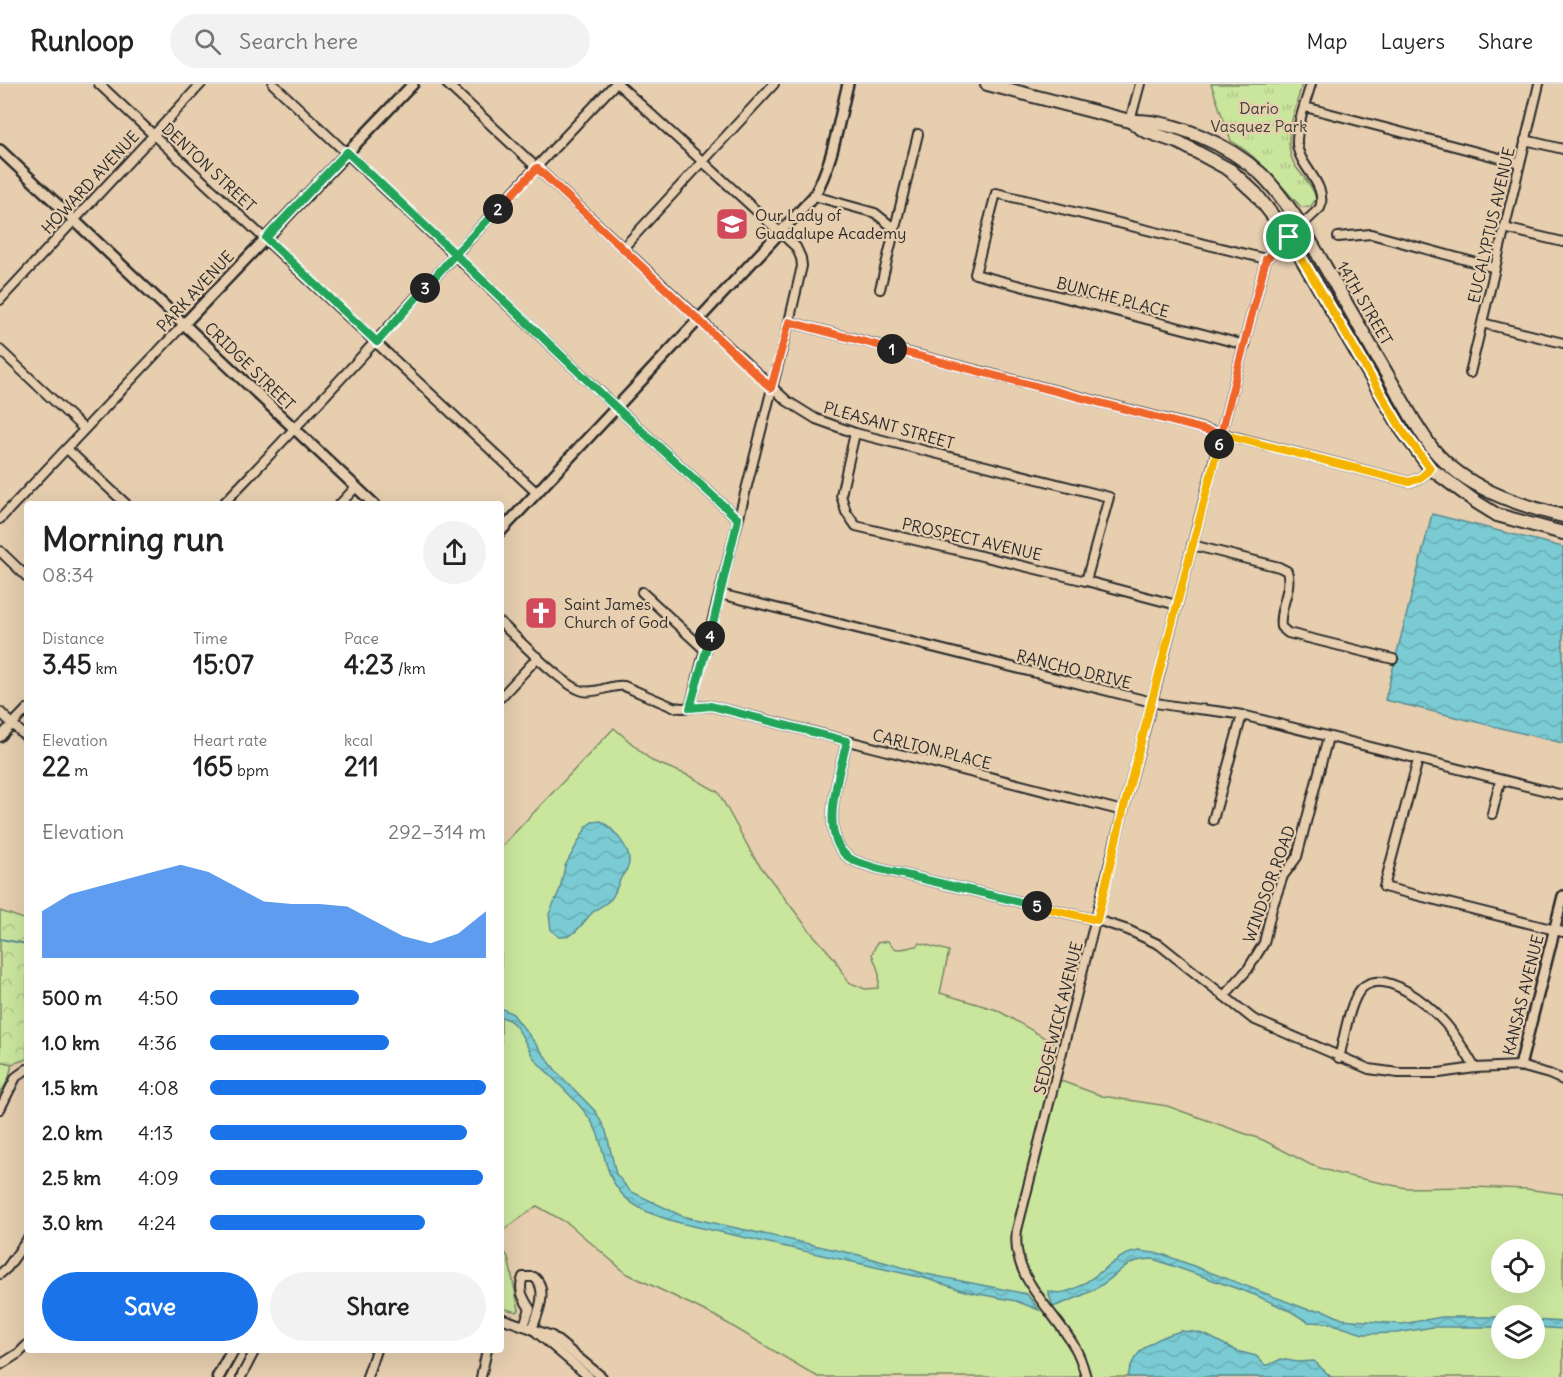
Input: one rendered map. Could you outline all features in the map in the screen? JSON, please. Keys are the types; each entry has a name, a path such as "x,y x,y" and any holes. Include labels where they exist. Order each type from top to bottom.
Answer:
{"main road":[{"name":"14TH STREET","path":"987,84 1022,88 1130,121 1145,131 1180,143 1230,170 1256,194 1289,237 1402,430 1430,468 1497,515 1563,533"},
{"name":"14TH STREET","path":"1130,121 1144,120 1173,127 1218,144 1262,174 1301,225 1414,421 1433,449 1457,472 1479,487 1531,508 1563,516"},
{"path":"218,1377 231,1353"}],"street":[{"name":"DENTON STREET","path":"99,84 537,493"},
{"name":"HOWARD AVENUE","path":"0,300 201,84"},
{"path":"273,84 738,519"},
{"name":"PARK AVENUE","path":"0,519 413,84"},
{"name":"PLEASANT STREET","path":"447,84 787,401 816,419 855,433 1109,497 1086,580"},
{"path":"227,501 616,84 796,247 802,266 690,708"},
{"path":"623,248 774,84"},
{"path":"504,528 814,196 826,174 834,150 848,84"},
{"path":"1130,121 1140,84"},
{"path":"1266,259 1320,208 1323,200 1320,190 1298,152 1297,142 1311,84"},
{"name":"EUCALYPTUS AVENUE","path":"1470,373 1539,84"},
{"path":"1305,107 1519,163"},
{"path":"880,289 918,134"},
{"path":"1525,140 1563,149"},
{"name":"CRIDGE STREET","path":"0,150 371,501"},
{"name":"BUNCHE PLACE","path":"1245,345 975,274 996,193 1266,259"},
{"path":"814,196 875,213 895,229"},
{"path":"1504,228 1563,242"},
{"path":"1338,237 1371,234 1495,268"},
{"name":"SEDGEWICK AVENUE","path":"1086,1377 1075,1347 1040,1299 1018,1260 1017,1230 1266,259"},
{"path":"789,322 1409,482 1418,480 1430,468"},
{"path":"1482,323 1563,344"},
{"path":"0,350 84,429"},
{"name":"PROSPECT AVENUE","path":"855,433 841,495 846,512 856,526 1086,580 1177,605"},
{"path":"67,449 123,501"},
{"path":"343,501 356,487"},
{"path":"1192,545 1287,571 1290,580 1280,620 1281,627 1288,633 1393,659"},
{"path":"0,551 24,574"},
{"path":"642,592 706,651"},
{"name":"RANCHO DRIVE","path":"720,594 1152,702 1183,709 1213,709 1242,715 1563,795"},
{"path":"504,626 538,657 504,694"},
{"name":"CARLTON PLACE","path":"538,657 562,679 581,691 598,691 617,685 624,686 672,707 711,706 1123,811"},
{"path":"0,712 24,735"},
{"path":"0,737 24,712"},
{"path":"1213,820 1242,715"},
{"name":"WINDSOR ROAD","path":"1224,996 1248,969 1264,944 1272,908 1283,876 1297,857 1328,737"},
{"path":"847,741 832,806 833,830 840,848 852,860 876,868 1097,920 1128,930 1160,945 1253,1019 1369,1069 1398,1073 1439,1073 1475,1068 1520,1066 1563,1080"},
{"path":"1418,760 1384,887 1559,931"},
{"path":"1492,814 1500,780"},
{"name":"KANSAS AVENUE","path":"1520,1066 1559,931 1563,896"},
{"path":"1340,1058 1354,1001 1362,988 1374,982 1392,983 1420,1000 1445,1023 1475,1068"},
{"path":"0,1108 16,1077 24,1071"},
{"path":"0,1274 24,1244"},
{"path":"523,1277 534,1277 541,1288 541,1305 528,1327 530,1309 520,1287 523,1277"},
{"path":"504,1319 552,1336 602,1377"},
{"path":"528,1327 589,1377"},
{"path":"0,1365 24,1347"},
{"path":"241,1377 253,1353"},
{"path":"367,1377 375,1353"},
{"path":"481,1377 487,1353"}],"green space":[{"name":"Dario Vasquez Park","path":"1211,84 1302,84 1293,115 1289,148 1296,167 1315,194 1316,199 1311,206 1301,207 1260,163 1231,141"},
{"path":"614,728 652,761 690,776 718,792 755,859 809,930 834,958 848,982 865,989 878,988 879,974 872,954 877,943 888,941 894,948 900,949 917,946 920,943 949,951 940,993 997,1010 1057,1045 1050,1077 1102,1096 1167,1106 1263,1140 1311,1165 1339,1174 1406,1188 1526,1189 1563,1194 1563,1377 818,1377 715,1316 626,1273 569,1224 537,1206 504,1230 504,844"},
{"path":"0,911 24,919 24,1060 12,1064 0,1061"},
{"path":"0,1061 12,1064 9,1077 0,1095"},
{"path":"504,1251 508,1257 519,1310 517,1312 504,1309"}],"water":[{"path":"1432,514 1563,547 1563,743 1385,700"},
{"path":"601,821 615,833 624,845 629,857 628,867 611,899 592,913 574,933 559,937 551,930 549,914 560,889 565,866 587,826 592,822"},
{"path":"504,1010 513,1014 557,1072 596,1112 606,1131 616,1174 630,1191 682,1216 859,1255 926,1274 1027,1294 1039,1310 1016,1301 968,1292 924,1278 680,1223 640,1208 626,1198 615,1185 608,1170 597,1132 587,1115 535,1059 520,1032 504,1018"},
{"path":"1139,1251 1162,1254 1309,1310 1323,1310 1342,1319 1402,1324 1442,1317 1491,1317 1491,1327 1433,1327 1397,1333 1363,1334 1329,1323 1308,1322 1255,1295 1153,1259 1129,1264 1095,1289 1053,1307 1048,1291 1058,1293 1079,1287 1127,1254"},
{"path":"1545,1321 1563,1322 1563,1329 1545,1328"},
{"path":"1181,1331 1206,1335 1237,1351 1256,1356 1265,1365 1281,1359 1297,1362 1314,1361 1331,1377 1128,1377 1130,1367 1140,1352 1154,1341"}],"waterway":[{"path":"0,939 24,943"}],"place":[{"name":"Our Lady of Guadalupe Academy","path":"732,224"},
{"name":"Saint James Church of God","path":"541,613"}],"route":[{"path":"1289,237 1266,259 1221,434 789,322 771,388 537,168 455,254 347,152 266,238 377,342 455,254 608,400 738,519 690,708 711,706 847,741 832,806 833,830 840,848 852,860 876,868 1097,920 1221,434 1409,482 1418,480 1430,468 1402,430 1289,237"}]}
